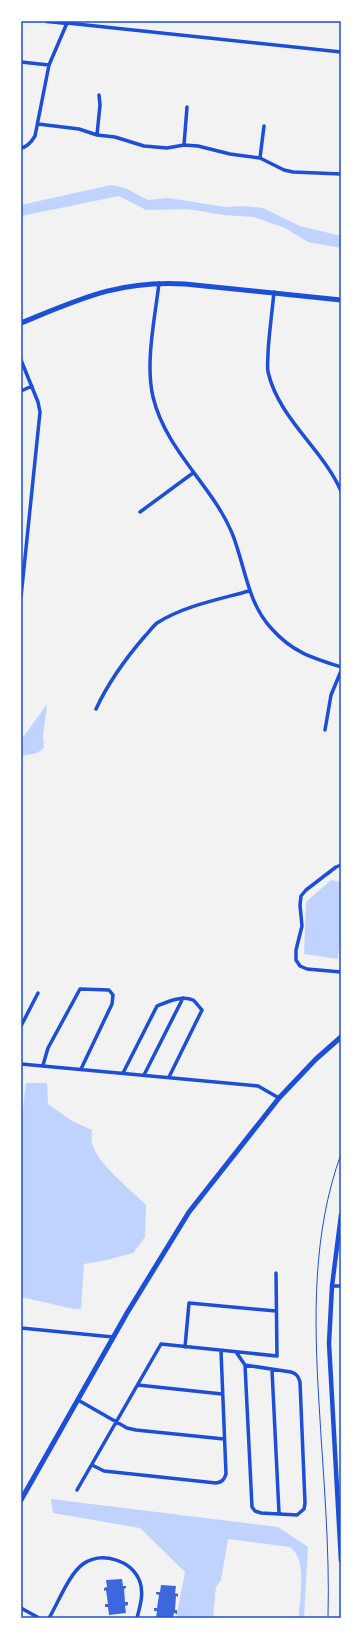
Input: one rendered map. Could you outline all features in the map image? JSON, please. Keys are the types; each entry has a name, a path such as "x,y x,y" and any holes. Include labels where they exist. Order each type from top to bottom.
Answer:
{"main road":[{"path":"21,323 100,292 135,284 185,284 341,300"},
{"path":"21,1500 113,1337 157,1262 189,1212 279,1098 316,1059 341,1037"}],"street":[{"path":"47,21 68,22 341,52"},
{"path":"23,148 31,142 35,136 42,94 49,65 68,22"},
{"path":"21,62 49,65"},
{"path":"97,135 100,105 99,95"},
{"path":"184,145 187,108"},
{"path":"38,124 79,129 97,135 144,146 167,148 184,145 198,146 230,154 260,158 284,170 293,172 341,174"},
{"path":"260,158 264,126"},
{"path":"160,283 150,367 150,381 164,428 193,474 217,506 231,531 249,590 261,615 281,640 295,650 341,667"},
{"path":"274,292 268,348 268,370 276,396 288,416 332,474 341,491"},
{"path":"21,360 38,402 40,412 21,597"},
{"path":"21,391 32,386"},
{"path":"140,512 193,474"},
{"path":"96,709 102,696 133,649 156,624 168,617 197,606 249,590"},
{"path":"324,730 332,695 341,671"},
{"path":"341,865 336,867 306,890 302,896 300,905 302,926 296,950 296,960 300,966 307,969 341,972"},
{"path":"43,1065 48,1048 80,989 109,990 113,995 112,1004 81,1069"},
{"path":"21,1026 38,993"},
{"path":"123,1073 157,1006 168,1001 183,998 193,1000 202,1010 169,1077"},
{"path":"144,1074 183,998"},
{"path":"21,1064 144,1074 258,1086 279,1098"},
{"path":"341,1215 334,1261 329,1343 340,1519 341,1561"},
{"path":"77,1490 161,1344 277,1356 276,1273"},
{"path":"332,1286 341,1286"},
{"path":"185,1346 189,1303 276,1311"},
{"path":"21,1328 113,1337"},
{"path":"92,1465 104,1471 216,1483 221,1482 226,1474 221,1350"},
{"path":"236,1352 245,1365 252,1507 255,1512 297,1515 304,1509 306,1503 300,1382 297,1374 291,1372 245,1365"},
{"path":"272,1370 279,1513"},
{"path":"138,1385 222,1394"},
{"path":"78,1400 127,1428 224,1439"},
{"path":"49,1618 79,1568 91,1560 104,1558 117,1560 127,1565 140,1581 142,1593 138,1618"},
{"path":"21,1608 39,1618"}],"path":[{"path":"328,1618 326,1521 317,1366 316,1298 322,1225 341,1154"}],"water":[{"path":"111,185 125,188 148,200 168,198 225,207 243,206 263,208 300,226 341,236 341,248 308,242 285,228 254,217 224,215 188,209 146,210 119,196 21,216 21,205"},
{"path":"47,704 43,736 44,748 37,753 21,756 21,740"},
{"path":"331,880 341,882 341,929 338,959 304,954 306,902"},
{"path":"26,1083 47,1083 48,1104 72,1121 92,1130 92,1143 100,1159 115,1176 146,1205 145,1237 133,1253 84,1264 81,1309 74,1309 21,1297 21,1126"},
{"path":"51,1499 278,1527 308,1547 304,1618 299,1618 301,1570 296,1553 290,1547 228,1539 221,1580 216,1587 213,1618 176,1618 185,1572 140,1528 53,1513"}],"building":[{"path":"122,1579 123,1586 126,1586 124,1589 125,1602 128,1602 128,1605 125,1606 126,1613 109,1615 108,1607 105,1607 105,1604 108,1604 106,1590 104,1591 104,1588 107,1587 106,1580"},
{"path":"161,1585 176,1586 175,1593 178,1594 178,1597 176,1596 175,1610 177,1610 177,1614 174,1613 173,1618 156,1618 157,1611 154,1611 154,1608 157,1608 159,1595 156,1594 156,1592 160,1592"}]}
